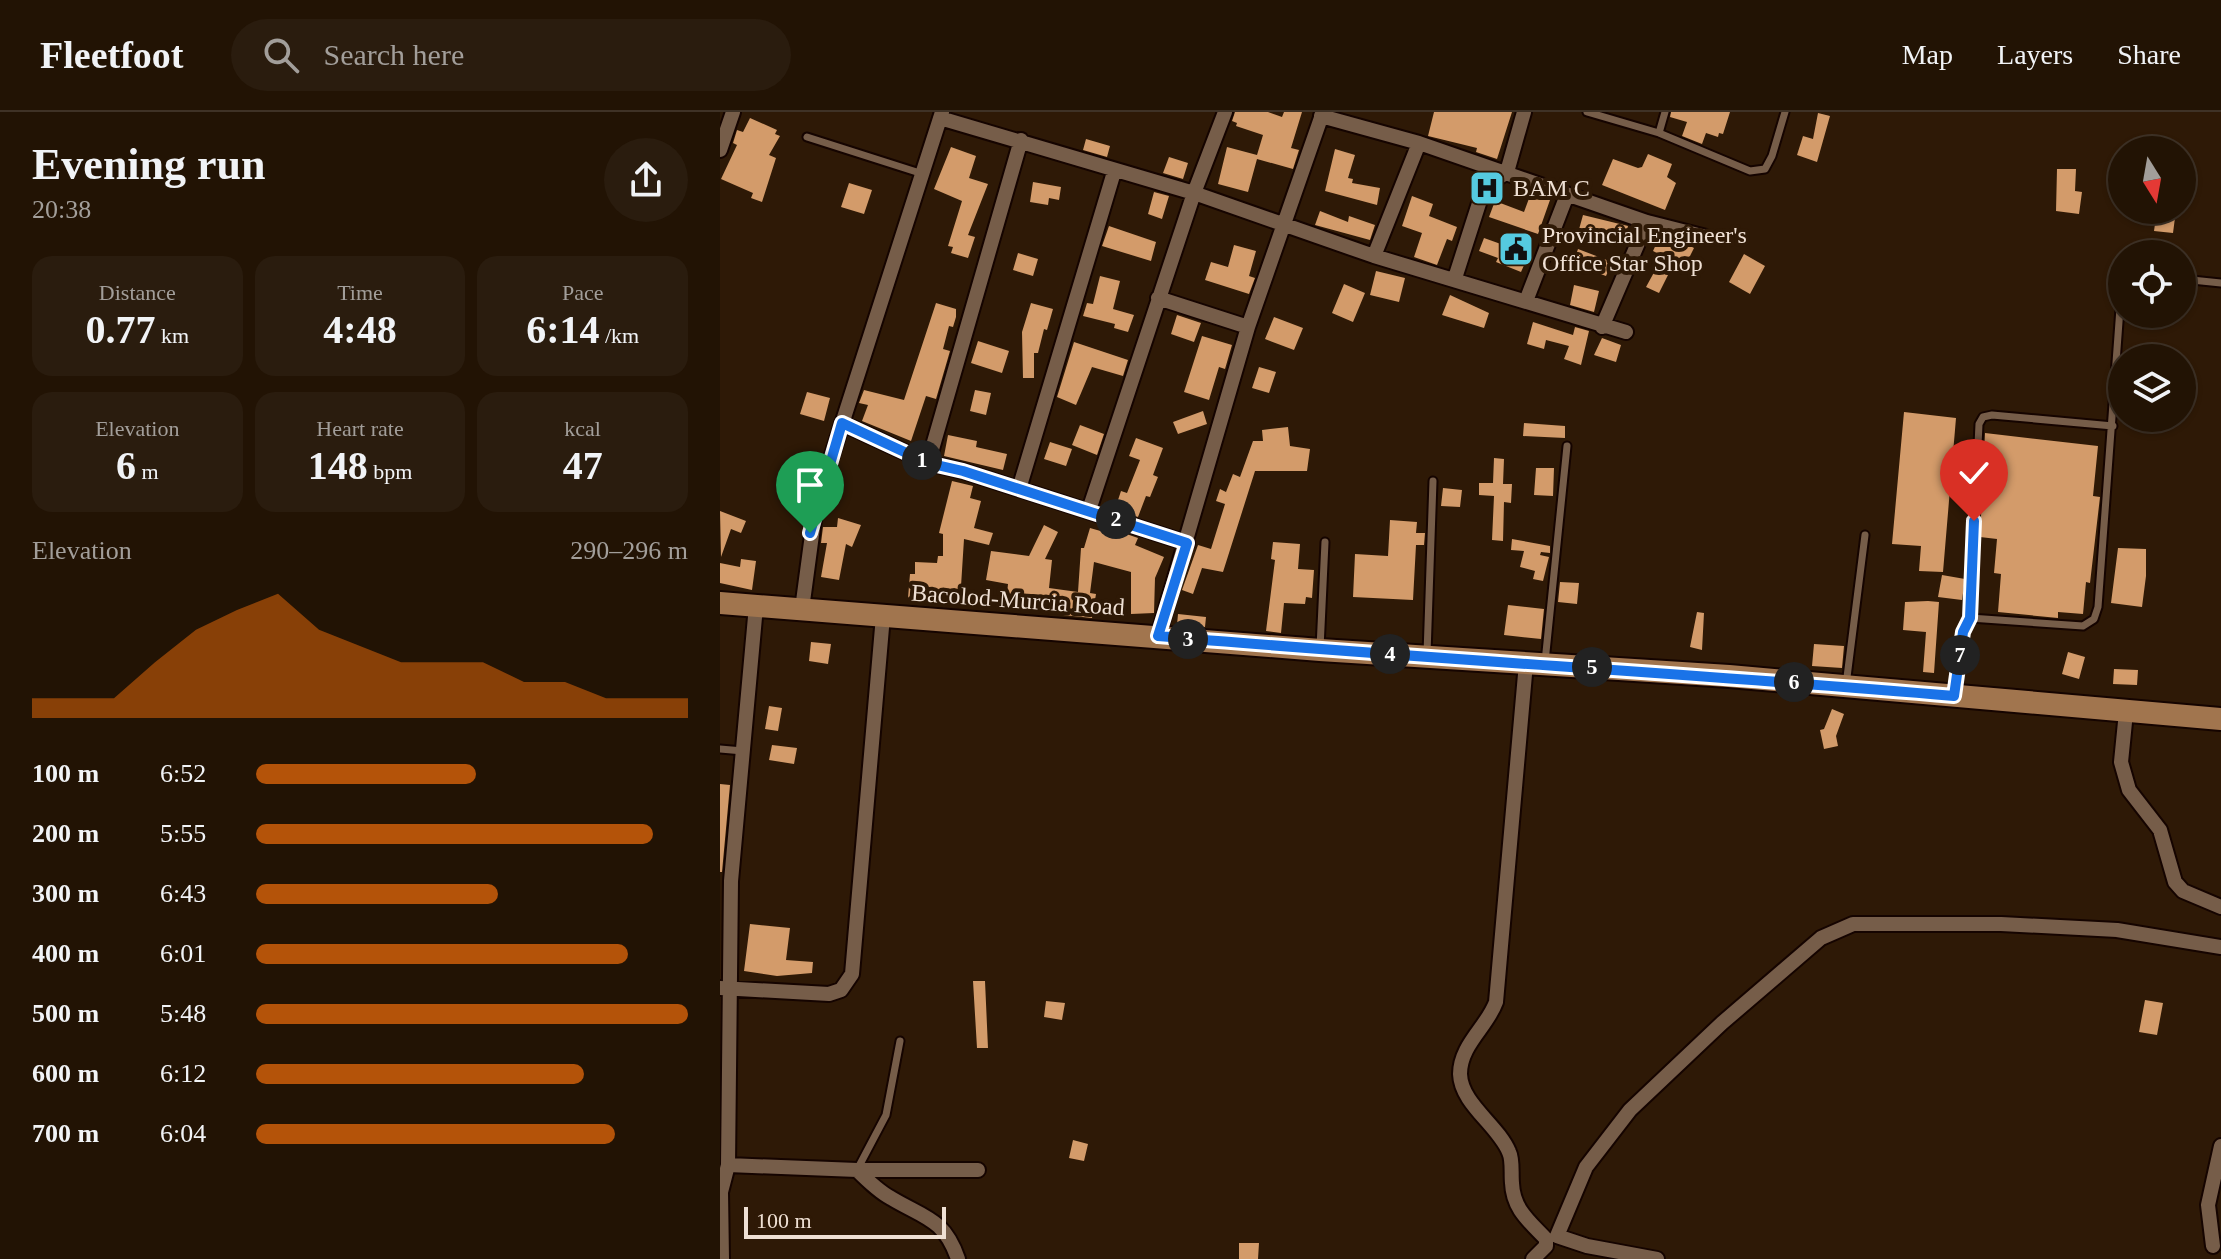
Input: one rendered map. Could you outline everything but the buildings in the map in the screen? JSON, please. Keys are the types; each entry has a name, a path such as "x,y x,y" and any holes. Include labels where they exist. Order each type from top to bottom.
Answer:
{"main road":[{"name":"Bacolod-Murcia Road","path":"720,603 1846,687 2221,719"}],"street":[{"path":"720,150 733,112"},
{"path":"1089,510 1158,298 1225,112"},
{"path":"1455,278 1482,194 1490,183 1507,172 1524,112"},
{"path":"1158,636 1248,327 1322,114 1507,172 1647,222 1706,237"},
{"path":"802,609 810,533 941,115 1114,172 1194,193 1374,256 1626,332"},
{"path":"928,463 1021,140"},
{"path":"1374,256 1419,143"},
{"path":"1019,489 1114,172"},
{"path":"1526,301 1567,195"},
{"path":"1602,327 1647,222"},
{"path":"1158,298 1248,327"},
{"path":"842,423 928,463 1089,510 1187,543"},
{"path":"722,1259 721,1192 728,1165 726,868 743,751 756,606"},
{"path":"726,988 829,994 841,990 852,974 883,616"},
{"path":"1535,664 1496,1002 1469,1044 1460,1074 1463,1089 1510,1153 1512,1193 1522,1217 1551,1237 1657,1259"},
{"path":"2126,712 2121,762 2129,790 2160,830 2175,882 2183,891 2221,907"},
{"path":"1533,1259 1546,1246 1586,1167 1630,1110 1722,1023 1821,938 1838,928 1853,924 2015,925 2117,930 2221,947"},
{"path":"2213,1246 2208,1205 2221,1146"},
{"path":"728,1165 857,1170 978,1170"},
{"path":"857,1170 890,1198 934,1220 953,1243 958,1259"}],"lane":[{"path":"1587,112 1659,133 1750,171 1765,169 1785,112"},
{"path":"1659,133 1665,112"},
{"path":"807,137 923,174"},
{"path":"2196,280 2221,283"},
{"path":"1954,696 1963,632 1970,618 1979,424 1983,417 1992,415 2108,426"},
{"path":"1970,618 2083,626 2094,619 2098,607 2113,432"},
{"path":"1535,664 1567,446"},
{"path":"1427,657 1433,481"},
{"path":"1846,687 1865,535"},
{"path":"1320,650 1325,542"},
{"path":"720,749 743,751"},
{"path":"857,1170 886,1115 900,1041"}],"place":[{"name":"BAM C","path":"1487,188"},
{"name":"Provincial Engineer's Office Star Shop","path":"1516,249"}],"route":[{"path":"810,533 842,423 928,463 963,471 1187,543 1158,636 1320,650 1729,676 1954,696 1963,632 1970,618 1974,521"}]}
